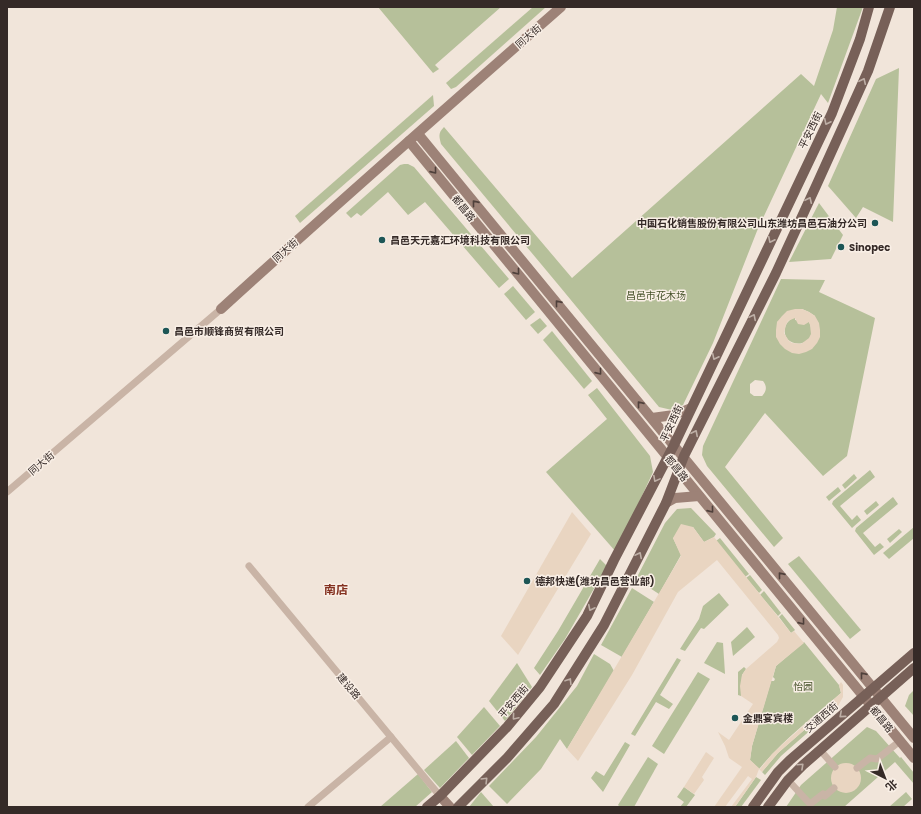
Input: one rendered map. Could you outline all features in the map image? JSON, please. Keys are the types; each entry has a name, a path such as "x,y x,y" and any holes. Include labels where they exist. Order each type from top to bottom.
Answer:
{"main road":[{"name":"平安西街","path":"427,807 440,796 506,727 540,687 587,616 614,560 674,445 690,408 832,113 860,39 869,7"},
{"path":"458,807 507,758 554,704 604,625 666,503 678,468 776,273 868,71 890,7"},
{"name":"交通西街","path":"753,807 778,772 790,760 914,653"},
{"path":"768,807 788,780 914,668"}],"street":[{"name":"同大街","path":"7,492 221,309 315,223 561,7"},
{"name":"都昌路","path":"418,134 684,456 914,738"},
{"name":"都昌路","path":"409,141 914,758"},
{"path":"652,418 674,415 690,408"},
{"path":"666,503 675,498 699,496"},
{"name":"建设路","path":"249,566 450,807"},
{"path":"308,807 391,737"},
{"path":"857,768 870,758 877,759 900,741"},
{"path":"820,750 835,767"},
{"path":"788,780 810,804 823,794 825,796 834,788"}],"green space":[{"path":"378,7 501,7 435,65 439,69 433,73"},
{"path":"533,7 546,7 456,87 451,89 446,83"},
{"name":"昌邑市花木场","path":"837,7 863,7 828,103 821,94 757,231 713,343 683,405 672,410 659,407 441,144 439,137 440,133 444,127 572,278 801,74 814,86 833,30"},
{"path":"899,68 893,222 863,207 856,218 828,186 876,79"},
{"path":"433,95 434,106 300,223 295,216"},
{"path":"404,164 414,167 509,279 499,288 425,202 408,215 388,192 361,216 357,213 351,218 346,213 400,165"},
{"path":"819,203 843,235 831,259 789,262"},
{"path":"781,279 825,280 819,292 875,318 847,456 823,476 765,413 725,467 783,538 774,547 707,466 702,455 703,446","holes":["802,309 815,316 812,349 780,344 777,322","755,380 763,381 765,385 766,390 762,396 754,396 750,393 750,384"]},
{"path":"513,286 535,312 526,320 504,294"},
{"path":"795,317 795,320 809,322 812,331 810,337 806,341 800,343 794,343 785,335 786,324"},
{"path":"540,318 547,326 538,334 530,325"},
{"path":"552,331 592,381 584,389 543,340"},
{"path":"597,388 650,456 653,472 616,552 546,472 607,419 588,395"},
{"path":"870,470 875,477 840,506 852,520 857,515 861,520 852,528 832,504 833,501"},
{"path":"854,474 857,478 845,489 842,485"},
{"path":"838,487 841,491 829,501 826,497"},
{"path":"893,497 898,504 863,533 875,547 880,543 884,547 874,555 855,531 856,528"},
{"path":"876,501 879,505 867,515 864,511"},
{"path":"691,508 716,534 714,537 704,542 693,527 673,538 681,555 659,594 636,579 665,523 677,509"},
{"path":"914,527 914,538 889,559 883,553"},
{"path":"899,529 902,532 890,543 887,539"},
{"path":"720,538 749,574 745,577 716,541"},
{"path":"799,556 861,630 850,639 788,564"},
{"path":"600,559 607,566 565,639 540,675 534,668 558,631"},
{"path":"750,575 762,590 759,593 746,578"},
{"path":"632,588 654,602 622,657 601,645"},
{"path":"764,591 781,613 778,616 760,595"},
{"path":"719,593 729,605 704,629 701,628 685,651 680,649 699,619 703,606"},
{"path":"782,614 795,630 791,633 779,617"},
{"path":"747,627 755,637 733,656 731,642"},
{"path":"717,642 723,643 725,674 704,663"},
{"name":"怡园","path":"804,642 839,685 841,693 788,739 759,769 750,760 752,746 771,681 774,681 775,679 773,677 776,666"},
{"path":"594,654 610,664 614,671 567,749 560,739 541,769 507,804 489,786 536,737 577,686"},
{"path":"677,658 681,660 660,695 673,704 669,709 656,702 635,736 631,734"},
{"path":"517,663 532,687 505,721 489,701"},
{"path":"744,667 746,669 742,675 741,696 738,695 738,672"},
{"path":"698,672 710,679 664,754 652,746"},
{"path":"914,690 914,716 905,706 909,695"},
{"path":"835,703 838,706 781,756 765,775 762,772 778,753"},
{"path":"484,707 500,726 472,755 457,737"},
{"path":"867,727 876,731 900,758 901,757 914,773 914,784 895,762 844,807 786,807 801,785"},
{"path":"456,741 469,758 440,788 424,770"},
{"path":"625,742 630,745 603,792 591,778 596,771 604,776"},
{"path":"648,757 658,764 634,807 620,807 618,805"},
{"path":"418,774 432,792 415,807 380,807"},
{"path":"756,777 761,780 741,807 735,807"},
{"path":"684,787 695,795 686,807 680,807 684,802 677,797"},
{"path":"481,792 494,807 469,807"},
{"path":"906,792 912,799 903,807 889,807"}],"shaded area":[{"path":"802,309 815,316 819,323 820,337 812,349 799,354 792,353 780,344 776,337 777,322 787,311","holes":["795,318 798,324 804,325 809,322 810,325 811,334 809,338 801,344 792,343 784,333 788,321"]},
{"path":"572,512 591,534 518,655 501,636"},
{"path":"681,524 693,527 704,542 714,537 791,633 794,631 804,643 776,666 752,746 750,760 760,769 772,754 841,693 839,685 841,682 843,685 843,697 838,706 835,703 778,753 762,772 759,769 756,777 735,807 731,807 752,779 748,776 725,807 714,807 742,767 729,758 718,732 729,740 753,704 741,696 740,686 742,675 746,669 777,642 779,638 717,560 678,592 632,675 578,761 567,749 681,556 673,538"},
{"path":"706,752 714,758 702,777 704,780 694,794 684,787"},
{"path":"846,763 857,767 861,778 857,789 846,793 835,789 831,778 835,767"}],"place":[{"name":"中国石化销售股份有限公司山东潍坊昌邑石油分公司","path":"875,223"},
{"name":"昌邑天元嘉汇环境科技有限公司","path":"382,240"},
{"name":"Sinopec","path":"841,247"},
{"name":"昌邑市顺锋商贸有限公司","path":"166,331"},
{"name":"德邦快递(潍坊昌邑营业部)","path":"527,581"},
{"name":"金鼎宴宾楼","path":"735,718"}],"district":[{"name":"南店","path":"336,590"}]}
